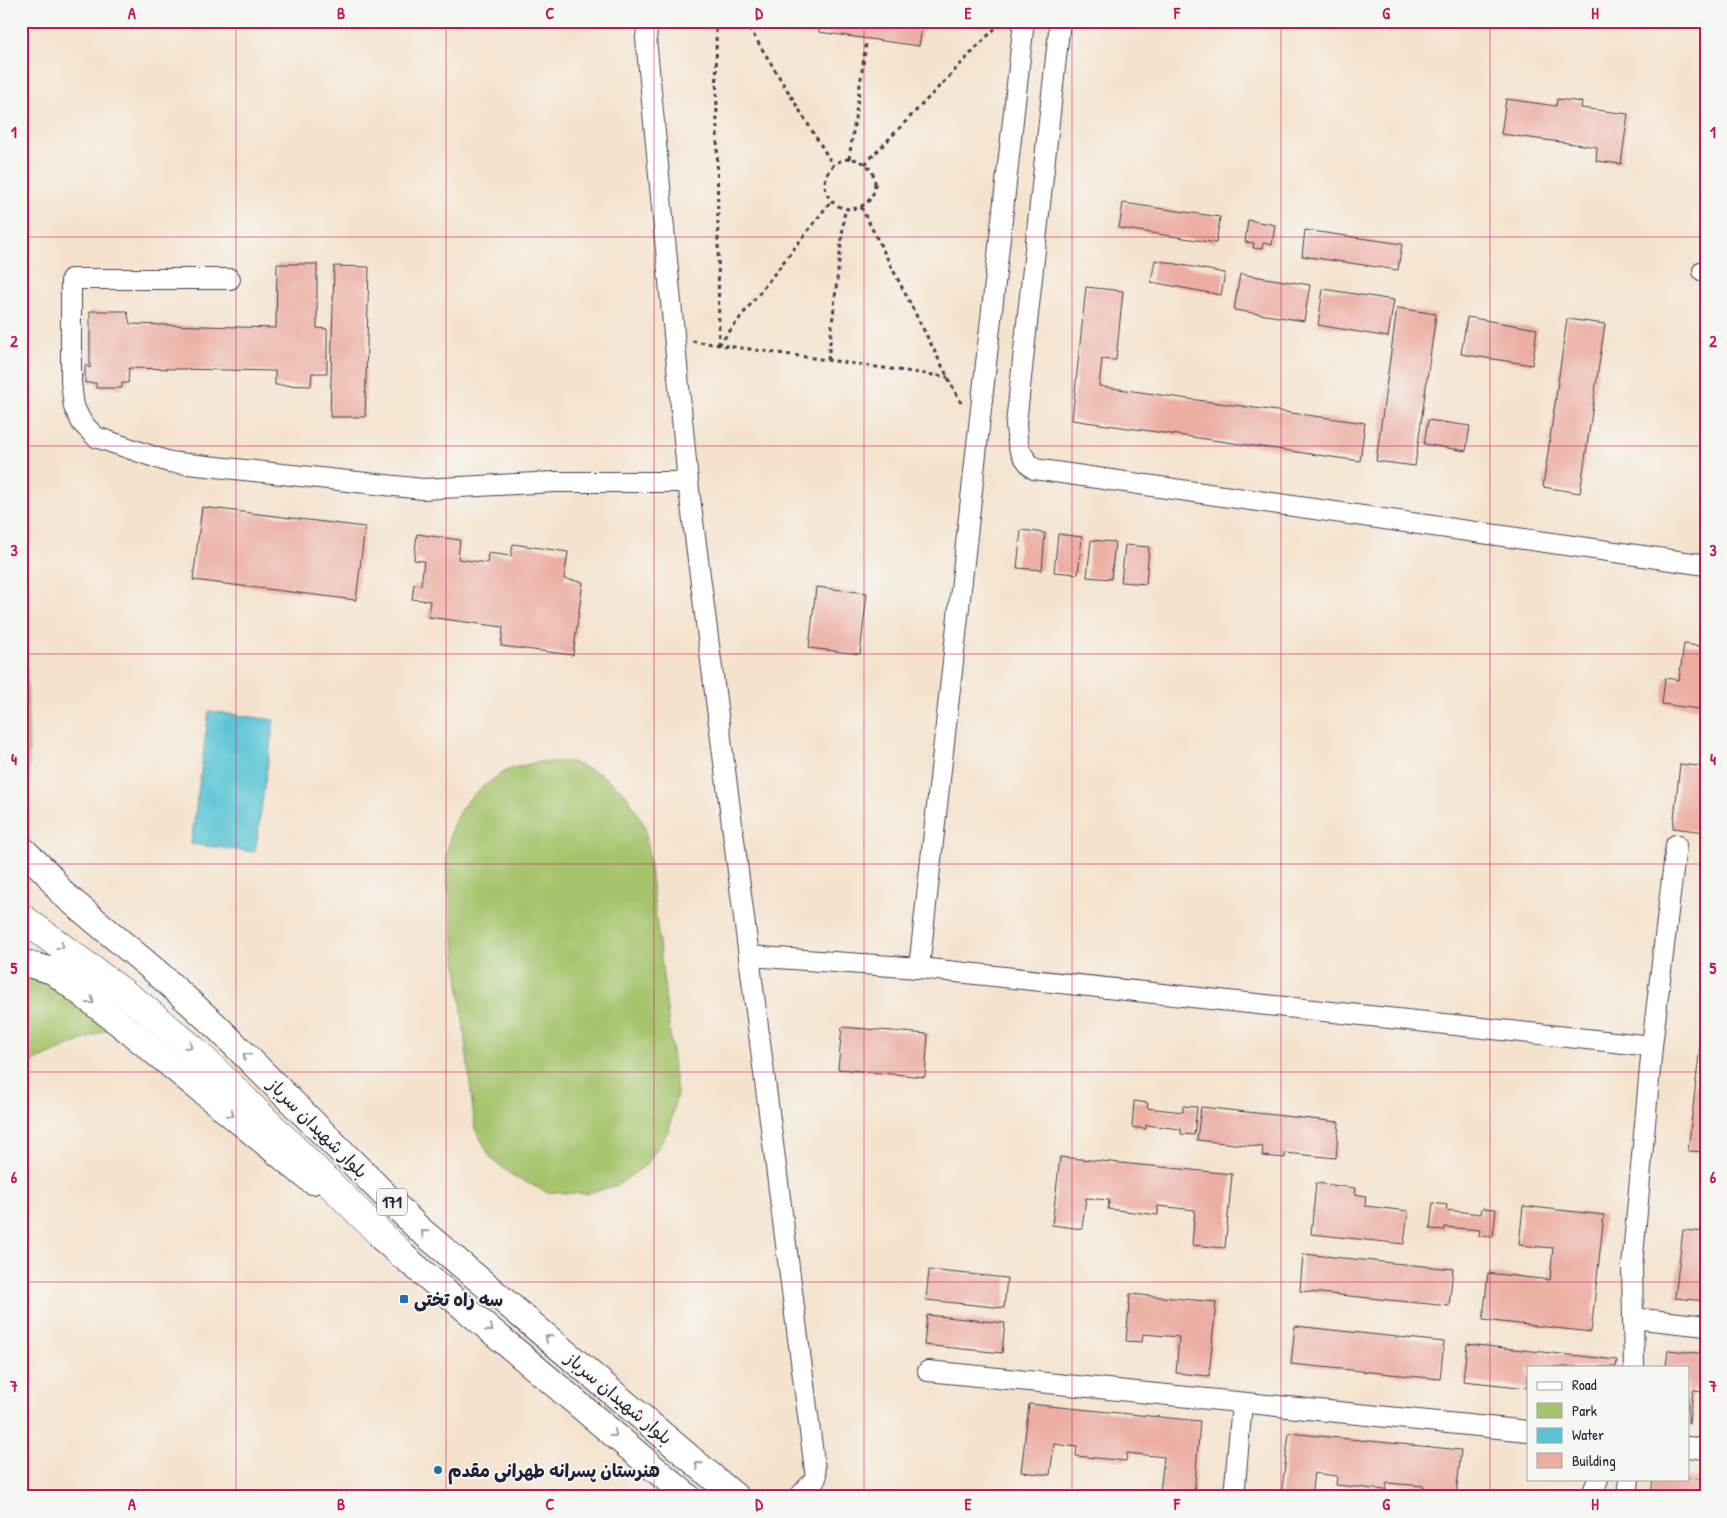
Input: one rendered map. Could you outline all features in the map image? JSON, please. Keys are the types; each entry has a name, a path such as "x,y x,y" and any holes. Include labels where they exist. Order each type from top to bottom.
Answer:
{"highway":[{"path":"21,917 117,988 193,1049 400,1253"}],"main road":[{"name":"بلوار شهیدان سرباز","path":"21,848 48,874 62,893 154,970 217,1027 418,1228 736,1497"},
{"path":"21,866 48,886 62,893"},
{"path":"21,945 39,957 52,971"},
{"name":"بلوار شهیدان سرباز","path":"21,962 52,971 128,1030 400,1253 688,1497"}],"lane":[{"path":"634,21 647,29 688,482 816,1478 806,1495"},
{"path":"919,968 1024,21"},
{"path":"1060,21 1016,424 1017,443 1022,457 1034,469 1706,565"},
{"path":"230,279 71,279 71,382 74,406 82,423 96,437 169,462 423,489 555,482 688,482"},
{"path":"1634,1366 1632,1267 1652,1046 1676,845"},
{"path":"749,956 919,968 1652,1046"},
{"path":"1633,1318 1706,1326"},
{"path":"928,1371 1527,1432"},
{"path":"1234,1497 1242,1403"},
{"path":"1690,1447 1706,1449"},
{"path":"1591,1497 1598,1480"},
{"path":"1627,1497 1629,1480"}],"path":[{"path":"716,21 719,345"},
{"path":"745,21 833,165"},
{"path":"865,164 1002,21"},
{"path":"849,159 866,44"},
{"path":"849,159 858,160 871,170 875,187 873,195 868,202 861,207 845,209 831,201 827,195 825,179 833,165 849,159"},
{"path":"719,345 831,201"},
{"path":"861,207 978,436"},
{"path":"828,360 845,209"},
{"path":"674,338 948,377"}],"green space":[{"path":"21,449 29,764 28,843 21,834"},
{"path":"537,762 571,762 600,774 625,793 645,826 677,1093 669,1130 647,1164 618,1185 585,1194 547,1192 514,1177 491,1158 475,1129 446,866 449,840 461,810 477,792 504,772"},
{"path":"21,969 46,976 113,1027 21,1067"}],"water":[{"path":"209,711 274,720 255,852 191,844"}],"building":[{"path":"820,21 923,21 919,46 819,32"},
{"path":"1506,99 1556,106 1557,99 1582,102 1581,108 1628,114 1621,164 1596,161 1597,147 1501,134"},
{"path":"1123,203 1220,217 1216,243 1119,228"},
{"path":"1248,220 1275,225 1272,245 1263,243 1262,249 1253,248 1254,243 1245,242"},
{"path":"1305,230 1402,244 1398,270 1302,256"},
{"path":"1155,260 1225,273 1221,295 1151,282"},
{"path":"277,264 317,264 317,328 327,329 327,373 312,373 311,386 275,385 275,371 129,368 128,383 122,383 122,388 96,388 96,383 85,383 85,365 90,368 90,311 127,311 130,324 276,328"},
{"path":"334,266 369,267 365,417 330,417"},
{"path":"1240,274 1310,285 1304,321 1234,310"},
{"path":"1086,287 1123,291 1116,360 1102,359 1099,386 1365,423 1360,461 1072,420"},
{"path":"1323,289 1394,300 1388,337 1318,325"},
{"path":"1397,308 1436,314 1415,466 1376,461"},
{"path":"1467,317 1537,329 1532,365 1461,354"},
{"path":"1567,319 1605,324 1580,493 1543,487"},
{"path":"1428,420 1470,426 1466,451 1424,444"},
{"path":"202,507 365,527 356,600 193,580"},
{"path":"1021,530 1045,533 1042,570 1017,568"},
{"path":"417,534 460,540 458,559 487,563 488,553 511,556 513,544 568,552 564,579 583,582 573,655 501,646 503,627 428,617 430,601 412,599 414,584 421,585 424,561 414,560"},
{"path":"1058,534 1082,537 1078,574 1054,572"},
{"path":"1091,540 1115,542 1111,579 1087,577"},
{"path":"1125,545 1149,547 1146,584 1121,582"},
{"path":"816,587 867,593 860,654 809,648"},
{"path":"1684,644 1706,647 1706,710 1662,704 1665,678 1679,680"},
{"path":"1680,764 1706,767 1705,832 1673,828"},
{"path":"842,1027 928,1034 925,1077 838,1069"},
{"path":"1701,1037 1706,1038 1706,1152 1688,1151"},
{"path":"1134,1101 1148,1103 1147,1108 1183,1112 1183,1106 1197,1107 1194,1135 1181,1134 1181,1129 1146,1125 1146,1129 1132,1127"},
{"path":"1201,1107 1339,1122 1336,1158 1285,1153 1285,1158 1262,1156 1263,1147 1197,1140"},
{"path":"1060,1157 1232,1174 1225,1248 1192,1245 1195,1210 1158,1206 1158,1215 1108,1209 1109,1200 1086,1198 1082,1229 1052,1225"},
{"path":"1316,1183 1355,1188 1354,1194 1366,1196 1365,1206 1408,1211 1404,1244 1311,1234"},
{"path":"1433,1203 1447,1205 1446,1210 1481,1214 1482,1208 1496,1209 1493,1237 1479,1236 1480,1230 1445,1227 1445,1230 1430,1229"},
{"path":"1523,1206 1604,1215 1591,1332 1483,1320 1488,1273 1550,1280 1553,1248 1519,1245"},
{"path":"1683,1230 1706,1232 1705,1301 1675,1298"},
{"path":"1303,1254 1453,1269 1449,1306 1300,1291"},
{"path":"929,1270 1007,1278 1004,1308 926,1300"},
{"path":"1130,1294 1216,1302 1209,1376 1176,1373 1179,1337 1143,1334 1142,1342 1126,1341"},
{"path":"927,1315 1005,1323 1002,1353 924,1345"},
{"path":"1295,1326 1444,1342 1440,1379 1291,1364"},
{"path":"1467,1344 1617,1360 1616,1366 1527,1366 1527,1388 1463,1381"},
{"path":"1668,1350 1706,1354 1706,1391 1693,1390 1690,1415 1690,1366 1666,1366"},
{"path":"1029,1404 1200,1421 1194,1495 1160,1492 1164,1457 1127,1453 1126,1461 1076,1456 1077,1447 1054,1444 1050,1475 1021,1472"},
{"path":"1289,1433 1461,1450 1456,1497 1423,1497 1424,1486 1387,1483 1386,1490 1336,1485 1337,1476 1314,1473 1311,1497 1281,1497"},
{"path":"1690,1478 1706,1480 1706,1497 1651,1497 1653,1480 1690,1480"}],"place":[{"name":"سه راه تختی","path":"404,1299"},
{"name":"هنرستان پسرانه طهرانی مقدم","path":"438,1470"}]}
